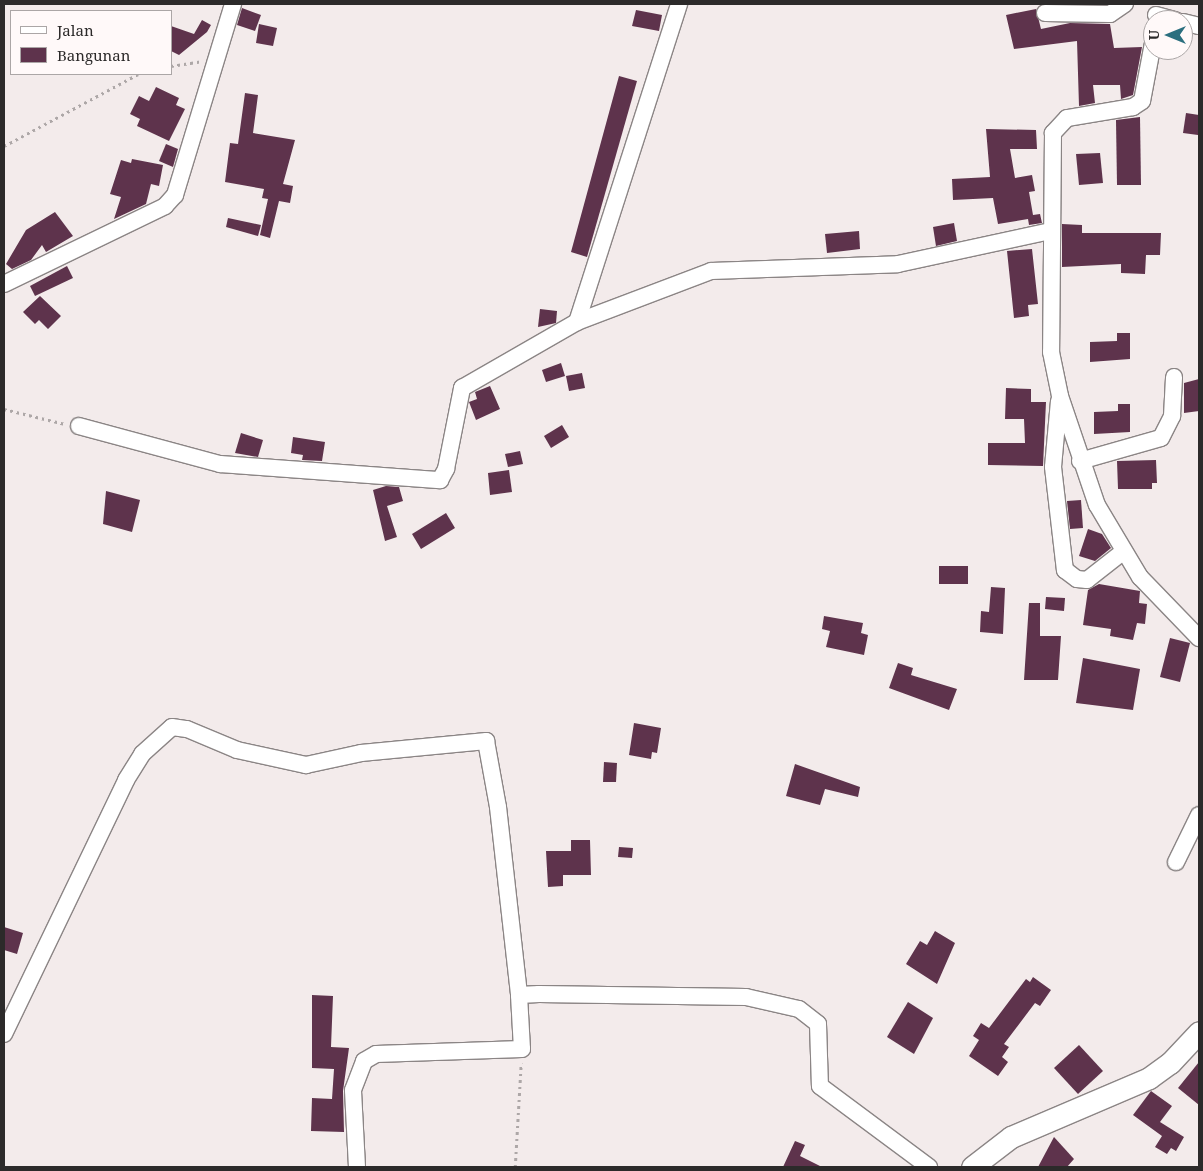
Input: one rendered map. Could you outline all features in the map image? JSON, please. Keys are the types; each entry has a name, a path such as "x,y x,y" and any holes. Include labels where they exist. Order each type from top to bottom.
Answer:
{"street":[{"path":"4,284 165,206 175,195 215,58 233,4"},
{"path":"577,322 679,4"},
{"path":"1045,13 1110,14 1125,4"},
{"path":"1150,60 1142,101 1133,107 1067,118 1053,133 1049,320 1060,396 1096,505 1140,577 1199,638"},
{"path":"79,426 220,464 440,480 446,469 462,388 577,322 712,271 898,264 1050,231"},
{"path":"1080,461 1161,438 1172,416 1174,377"},
{"path":"1060,396 1053,466 1065,570 1076,579 1087,580 1124,551"},
{"path":"4,1034 126,780 142,754 172,727 187,729 237,750 306,766 361,753 486,741 498,807 519,995 522,1049 376,1054 364,1061 353,1090 357,1167"},
{"path":"1176,862 1199,815"},
{"path":"519,995 746,997 799,1009 818,1024 820,1086 929,1167"},
{"path":"972,1167 1011,1137 1149,1078 1199,1034"}],"path":[{"path":"172,66 215,58"},
{"path":"4,146 136,75"},
{"path":"4,409 79,426"},
{"path":"515,1167 522,1049"}],"building":[{"path":"242,8 261,15 255,31 237,25"},
{"path":"1036,9 1041,29 1070,23 1110,24 1114,48 1142,47 1133,95 1121,99 1120,85 1093,85 1095,103 1079,106 1077,41 1014,49 1006,15"},
{"path":"636,10 662,15 659,31 632,26"},
{"path":"202,20 211,25 207,32 179,55 172,52 172,26 194,34"},
{"path":"259,24 277,28 273,46 256,43"},
{"path":"619,76 637,81 587,257 571,252"},
{"path":"156,87 179,98 176,105 185,109 169,141 137,126 140,119 130,114 139,96 149,101"},
{"path":"245,93 258,95 253,133 295,140 283,184 293,186 290,203 279,201 270,238 260,235 268,199 262,198 264,189 225,182 230,143 238,144"},
{"path":"1186,113 1199,115 1198,135 1183,133"},
{"path":"1140,117 1141,185 1117,185 1116,120"},
{"path":"986,129 1036,130 1037,149 1010,149 1015,178 1032,175 1035,191 1029,192 1033,215 1040,214 1042,223 1029,225 1028,219 998,224 993,198 953,200 952,179 990,177"},
{"path":"166,144 178,149 173,167 159,161"},
{"path":"1100,153 1103,183 1079,185 1076,154"},
{"path":"132,159 163,165 159,186 151,184 146,204 114,219 121,197 110,194 121,160 131,163"},
{"path":"55,212 73,236 46,252 42,245 31,260 12,269 6,264 26,230"},
{"path":"228,218 261,225 258,236 226,227"},
{"path":"954,223 957,241 936,246 933,227"},
{"path":"1062,224 1082,225 1082,233 1161,233 1160,255 1146,255 1145,274 1121,273 1121,264 1062,267"},
{"path":"859,231 860,249 827,253 825,234"},
{"path":"1032,249 1038,304 1028,305 1029,316 1014,318 1007,251"},
{"path":"67,266 73,278 35,296 30,286"},
{"path":"40,296 61,316 48,329 39,320 35,324 23,312"},
{"path":"540,309 557,311 556,323 538,327"},
{"path":"1117,333 1130,333 1130,359 1090,362 1090,342 1117,341"},
{"path":"561,363 565,376 546,382 542,370"},
{"path":"582,373 585,388 569,391 566,376"},
{"path":"1199,379 1199,411 1184,413 1184,383"},
{"path":"490,386 500,409 476,420 469,402 477,399 475,392"},
{"path":"1006,388 1031,389 1031,402 1046,402 1043,466 988,465 988,443 1025,443 1024,419 1005,419"},
{"path":"1118,404 1130,404 1130,432 1094,434 1094,412 1118,411"},
{"path":"562,425 569,437 551,448 544,436"},
{"path":"241,433 263,440 258,457 235,453"},
{"path":"293,437 325,442 322,461 302,460 303,455 291,453"},
{"path":"520,451 523,464 508,467 505,454"},
{"path":"1156,460 1157,483 1152,483 1152,489 1118,489 1117,461"},
{"path":"509,470 512,492 490,495 488,473"},
{"path":"386,486 399,487 403,501 387,506 397,537 385,541 373,490"},
{"path":"106,491 140,500 132,532 103,524"},
{"path":"1081,500 1083,528 1070,529 1067,501"},
{"path":"446,513 455,528 421,549 412,534"},
{"path":"1088,529 1102,534 1111,548 1095,561 1079,556"},
{"path":"939,566 968,566 968,584 939,584"},
{"path":"1099,584 1140,591 1139,603 1147,604 1145,624 1137,623 1133,640 1110,636 1111,629 1083,625 1088,590"},
{"path":"991,587 1005,588 1003,634 980,632 981,611 989,612"},
{"path":"1046,597 1065,598 1064,611 1045,609"},
{"path":"1029,603 1040,603 1040,636 1061,636 1058,680 1024,680"},
{"path":"824,616 863,623 861,633 868,635 864,655 826,647 830,631 822,629"},
{"path":"1170,638 1190,643 1180,682 1160,677"},
{"path":"1083,658 1140,669 1133,710 1076,703"},
{"path":"898,663 913,668 911,675 957,689 949,710 889,688"},
{"path":"634,723 661,728 657,753 652,752 651,759 629,755"},
{"path":"604,762 617,763 616,782 603,782"},
{"path":"795,764 860,787 858,797 825,789 820,805 786,796"},
{"path":"571,840 590,840 591,875 563,875 563,886 548,887 546,851 571,851"},
{"path":"619,847 633,848 632,858 618,857"},
{"path":"4,927 23,933 17,954 4,950"},
{"path":"935,931 955,943 937,984 906,964 920,941 927,945"},
{"path":"1033,977 1051,990 1040,1006 1035,1003 1004,1044 1009,1047 1002,1057 1008,1062 998,1076 969,1056 979,1040 973,1036 981,1023 989,1028 1026,979 1030,982"},
{"path":"312,995 333,996 331,1047 349,1048 343,1091 344,1132 311,1131 312,1098 332,1099 334,1069 312,1068"},
{"path":"908,1002 933,1018 914,1054 887,1037"},
{"path":"1079,1045 1103,1071 1078,1094 1054,1068"},
{"path":"1199,1062 1199,1105 1178,1088"},
{"path":"1151,1091 1172,1106 1160,1122 1184,1137 1176,1151 1171,1148 1167,1154 1155,1147 1162,1136 1133,1115"},
{"path":"1054,1137 1074,1159 1067,1167 1038,1167"},
{"path":"795,1141 805,1145 800,1156 822,1167 783,1167"}]}
